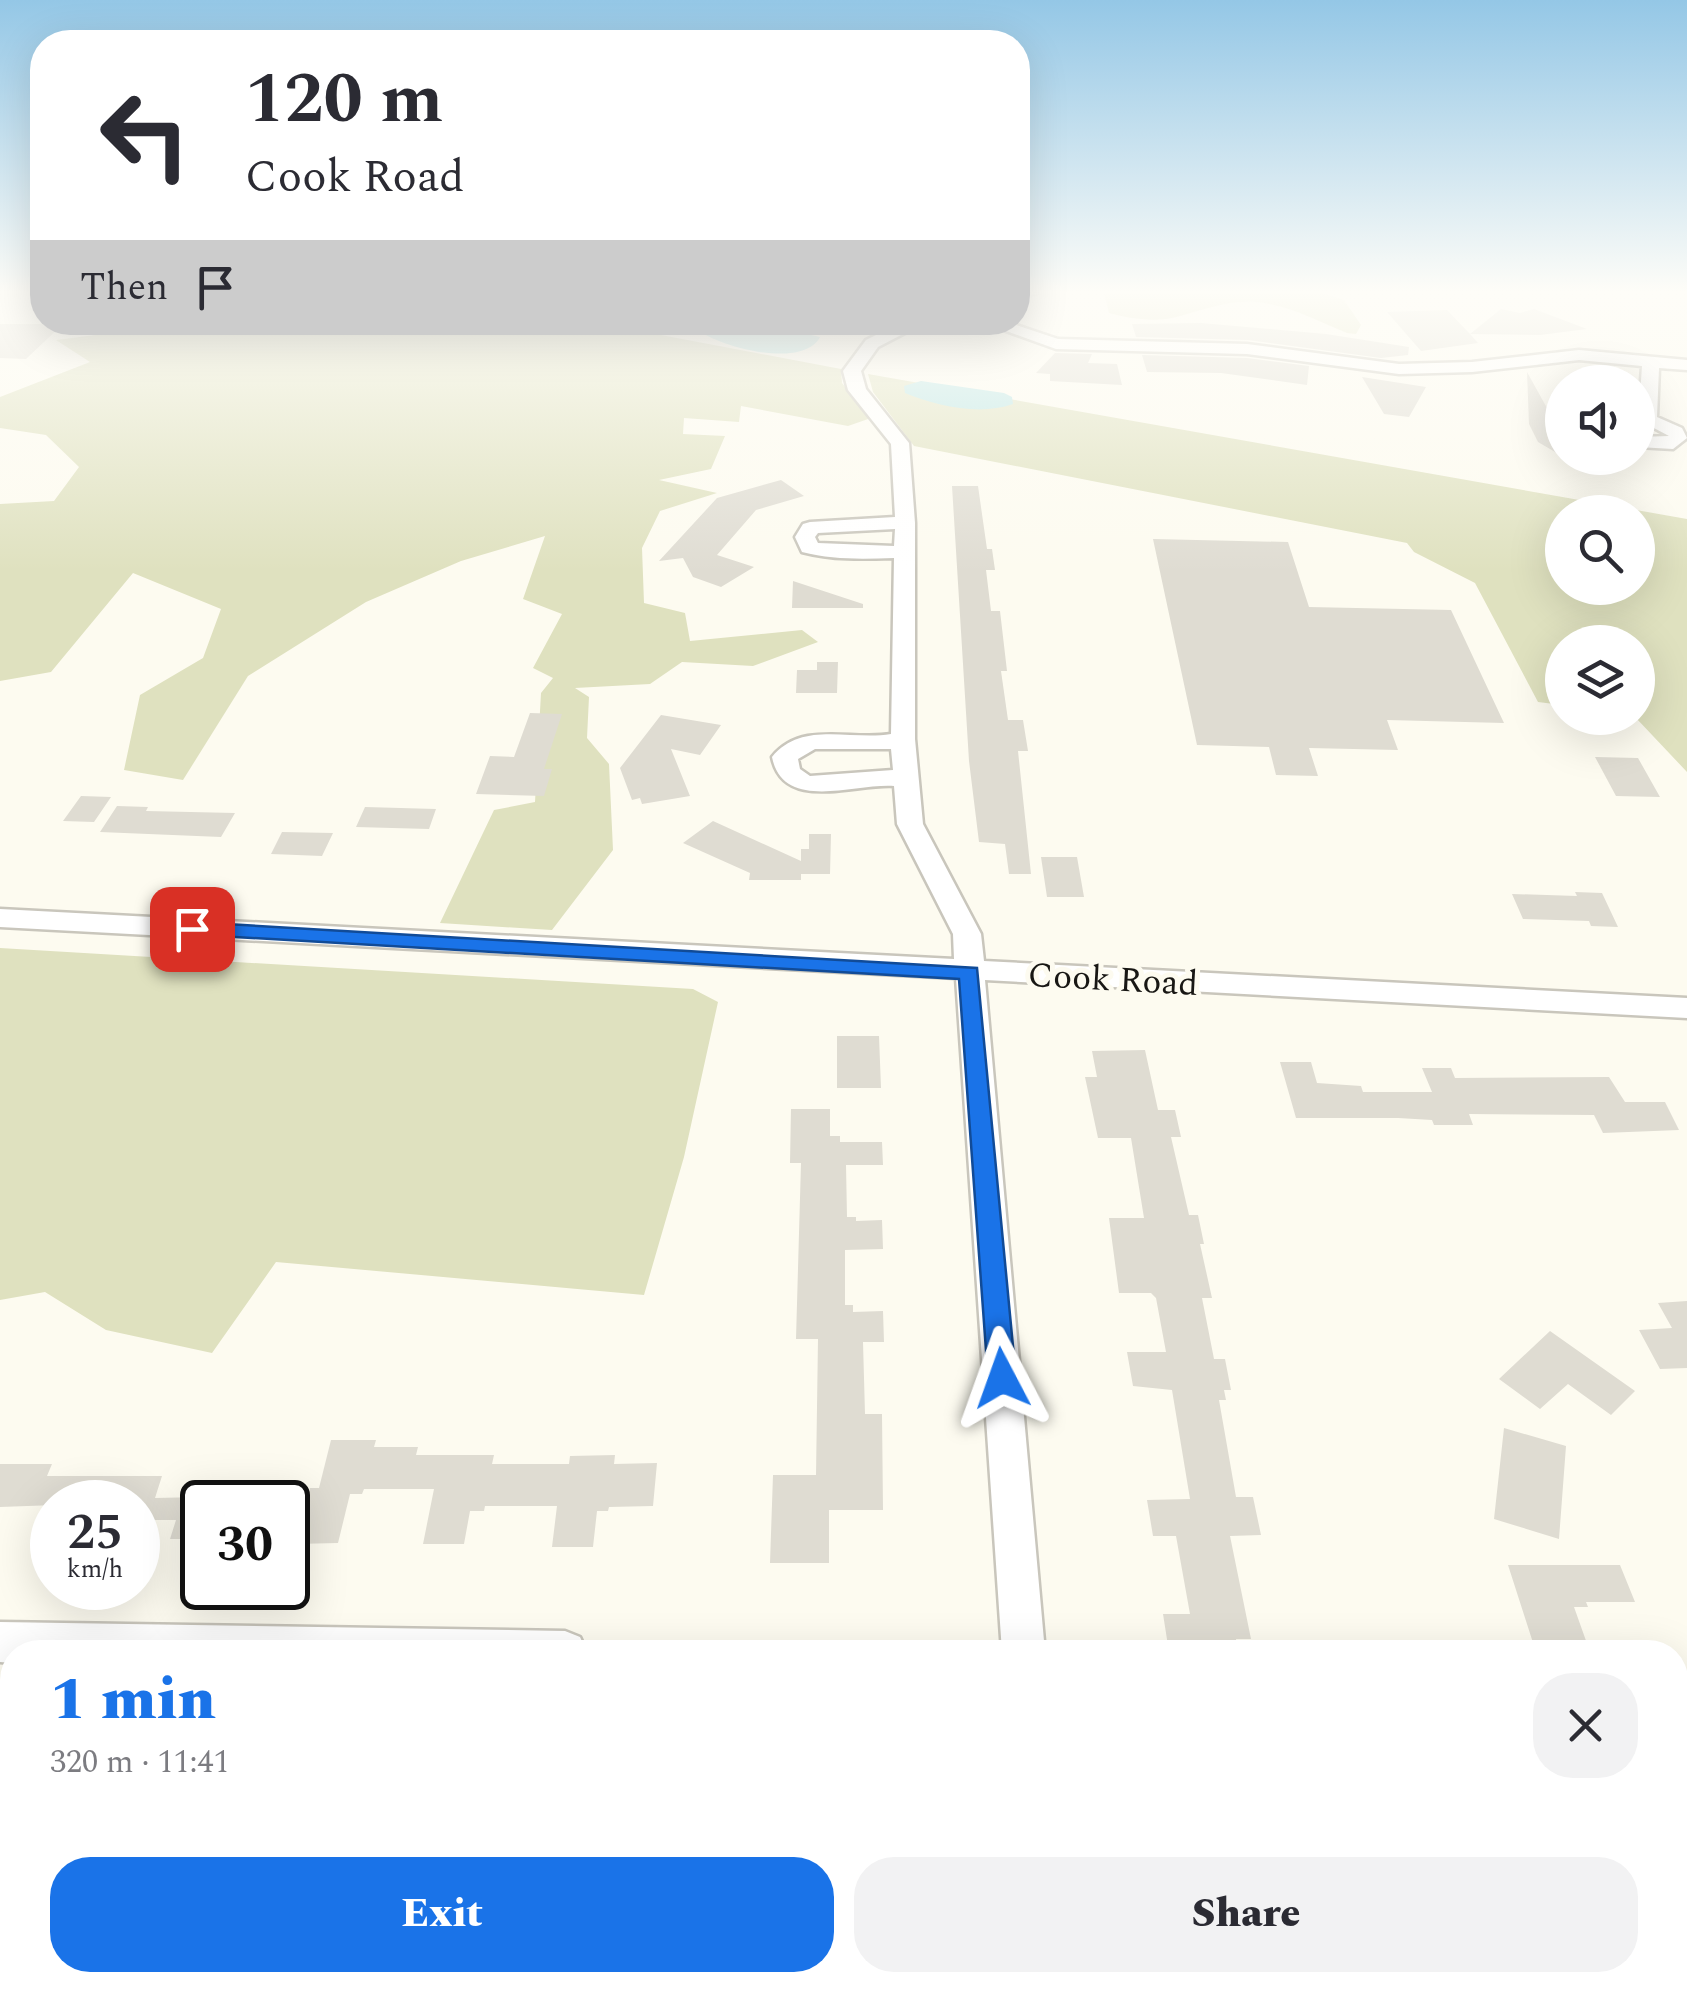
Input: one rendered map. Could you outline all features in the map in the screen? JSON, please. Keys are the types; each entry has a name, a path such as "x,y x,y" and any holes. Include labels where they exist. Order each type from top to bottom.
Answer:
{"street":[{"path":"856,386 900,443 905,523 903,739 910,824 967,934 1023,1640"},
{"path":"1655,423 1671,427 1680,435 1673,443 1655,442"},
{"path":"905,523 832,524 810,528 806,537 809,548 834,553 905,552"},
{"path":"903,739 875,744 812,741 795,747 786,757 785,768 793,778 807,783 876,777 905,779"},
{"name":"Cook Road","path":"0,918 970,973 1687,1008"}],"green space":[{"path":"28,386 844,386 871,418 848,426 741,406 739,422 684,418 683,434 725,436 711,469 659,480 717,493 660,511 642,548 644,603 685,613 690,641 802,630 818,642 753,666 682,662 650,684 575,688 589,697 587,738 609,764 613,850 552,930 440,923 494,810 535,802 541,693 553,678 533,668 562,614 523,599 545,536 461,561 366,602 248,676 183,780 124,770 140,695 203,658 221,609 133,573 51,672 0,681 0,504 54,501 79,467 46,435 0,428 0,397"},
{"path":"871,386 936,386 1551,495 1545,495 1545,605 1655,605 1655,513 1687,519 1687,772 1652,735 1655,625 1545,625 1545,703 1538,702 1475,583 1414,552 1407,543 914,446"},
{"path":"0,948 693,989 718,1002 684,1157 644,1295 276,1262 212,1353 106,1330 45,1292 0,1300"}],"water":[{"path":"904,386 955,386 1004,393 1012,397 1013,404 987,409 958,408 905,393"}],"building":[{"path":"1367,386 1426,387 1409,417 1384,414"},
{"path":"1528,386 1535,386 1545,404 1545,446 1538,442 1529,424"},
{"path":"781,480 804,496 756,510 717,555 754,567 721,587 693,577 683,558 659,561 717,498"},
{"path":"952,486 978,486 987,549 992,549 995,570 986,570 991,611 1000,611 1007,671 1001,671 1008,720 1023,720 1028,751 1018,751 1031,874 1009,874 1005,844 979,842 969,761"},
{"path":"1153,539 1288,542 1309,607 1451,610 1504,723 1387,720 1398,750 1309,748 1318,776 1276,775 1269,747 1197,745"},
{"path":"793,581 863,604 863,608 792,608"},
{"path":"817,662 838,662 837,693 796,693 797,670 817,670"},
{"path":"530,713 562,714 544,769 552,769 544,796 476,794 490,756 514,757"},
{"path":"661,715 721,725 700,755 671,749 690,796 642,804 640,798 632,800 620,768"},
{"path":"1595,757 1638,758 1660,797 1616,796"},
{"path":"81,796 111,797 94,822 63,821"},
{"path":"117,806 148,807 146,811 235,813 221,837 100,832"},
{"path":"365,807 436,809 429,829 356,827"},
{"path":"713,821 801,861 801,849 809,849 809,834 831,834 830,874 801,874 801,880 749,880 750,873 683,843"},
{"path":"282,832 333,833 322,856 271,854"},
{"path":"1041,857 1077,857 1084,897 1047,897"},
{"path":"1575,892 1602,893 1618,927 1591,926 1589,921 1523,919 1512,894 1577,896"},
{"path":"837,1036 879,1036 881,1088 837,1088"},
{"path":"1145,1050 1158,1110 1175,1110 1181,1137 1171,1137 1189,1215 1198,1215 1204,1244 1200,1244 1212,1298 1202,1298 1214,1359 1225,1359 1231,1390 1224,1390 1226,1400 1219,1400 1236,1497 1253,1497 1261,1535 1230,1536 1251,1639 1167,1640 1163,1614 1190,1614 1176,1536 1153,1536 1147,1500 1190,1499 1172,1390 1133,1386 1127,1352 1166,1352 1156,1298 1151,1293 1119,1293 1109,1218 1144,1218 1131,1138 1098,1138 1085,1077 1097,1077 1092,1051"},
{"path":"1280,1062 1311,1062 1317,1083 1361,1086 1363,1092 1432,1092 1422,1068 1451,1068 1455,1078 1609,1077 1625,1102 1665,1102 1679,1130 1603,1133 1594,1115 1469,1114 1473,1125 1434,1125 1432,1120 1398,1118 1296,1118"},
{"path":"791,1109 830,1109 830,1136 840,1136 840,1142 882,1142 883,1165 846,1165 847,1217 856,1217 856,1221 882,1220 883,1249 845,1250 845,1305 853,1305 853,1312 883,1311 884,1342 863,1342 865,1414 882,1414 883,1510 829,1510 829,1563 770,1563 773,1475 816,1475 818,1339 796,1339 801,1163 790,1163"},
{"path":"1687,1301 1687,1368 1660,1369 1639,1330 1672,1328 1658,1303"},
{"path":"1550,1331 1635,1391 1611,1415 1568,1384 1540,1409 1499,1379"},
{"path":"1504,1428 1566,1446 1559,1539 1494,1519"},
{"path":"331,1440 376,1440 374,1447 418,1447 416,1455 494,1455 492,1464 569,1464 570,1456 615,1455 614,1464 657,1463 653,1506 597,1511 593,1547 552,1547 557,1506 485,1506 484,1511 470,1511 464,1544 423,1544 434,1489 364,1489 362,1494 350,1494 338,1543 310,1544 310,1488 319,1488"},
{"path":"0,1464 52,1464 47,1476 162,1476 160,1482 30,1480 30,1506 0,1507"},
{"path":"180,1497 180,1539 170,1539 176,1520 160,1520 160,1498"},
{"path":"1508,1565 1620,1565 1635,1602 1586,1602 1588,1607 1574,1607 1586,1640 1532,1640"}],"route":[{"path":"192,929 970,973 1002,1378"}]}
